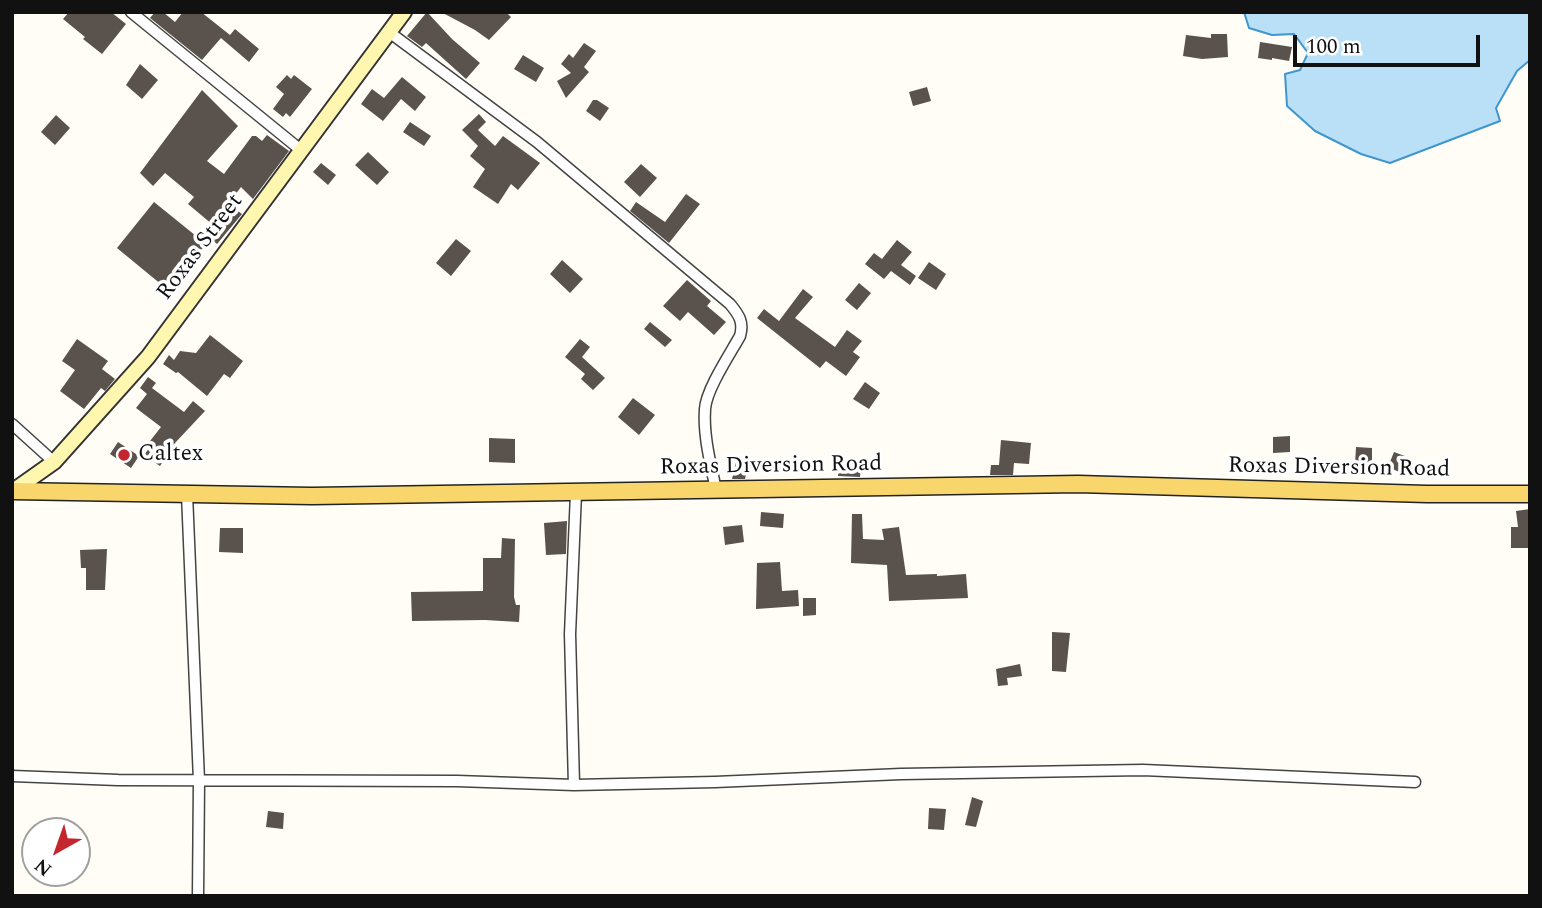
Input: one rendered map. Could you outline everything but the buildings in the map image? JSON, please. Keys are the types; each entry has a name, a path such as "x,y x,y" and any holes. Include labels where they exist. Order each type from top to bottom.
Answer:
{"main road":[{"name":"Roxas Street","path":"13,491 54,462 148,357 404,12"},
{"name":"Roxas Diversion Road","path":"13,491 312,496 1079,484 1413,494 1530,494"}],"street":[{"path":"131,12 302,151"},
{"path":"389,32 537,142 730,304 740,317 743,326 740,336 708,395 705,409 716,490"},
{"path":"12,424 54,462"},
{"path":"574,785 570,634 576,493"},
{"path":"187,494 199,781 198,896"},
{"path":"12,776 199,781 457,780 574,785 901,774 1143,770 1415,782"}],"water":[{"path":"1244,12 1530,12 1530,60 1517,71 1496,108 1500,121 1390,163 1361,154 1315,131 1287,106 1285,74 1300,70 1308,53 1294,34 1272,35 1249,28"}],"place":[{"name":"Caltex","path":"124,455"}]}
